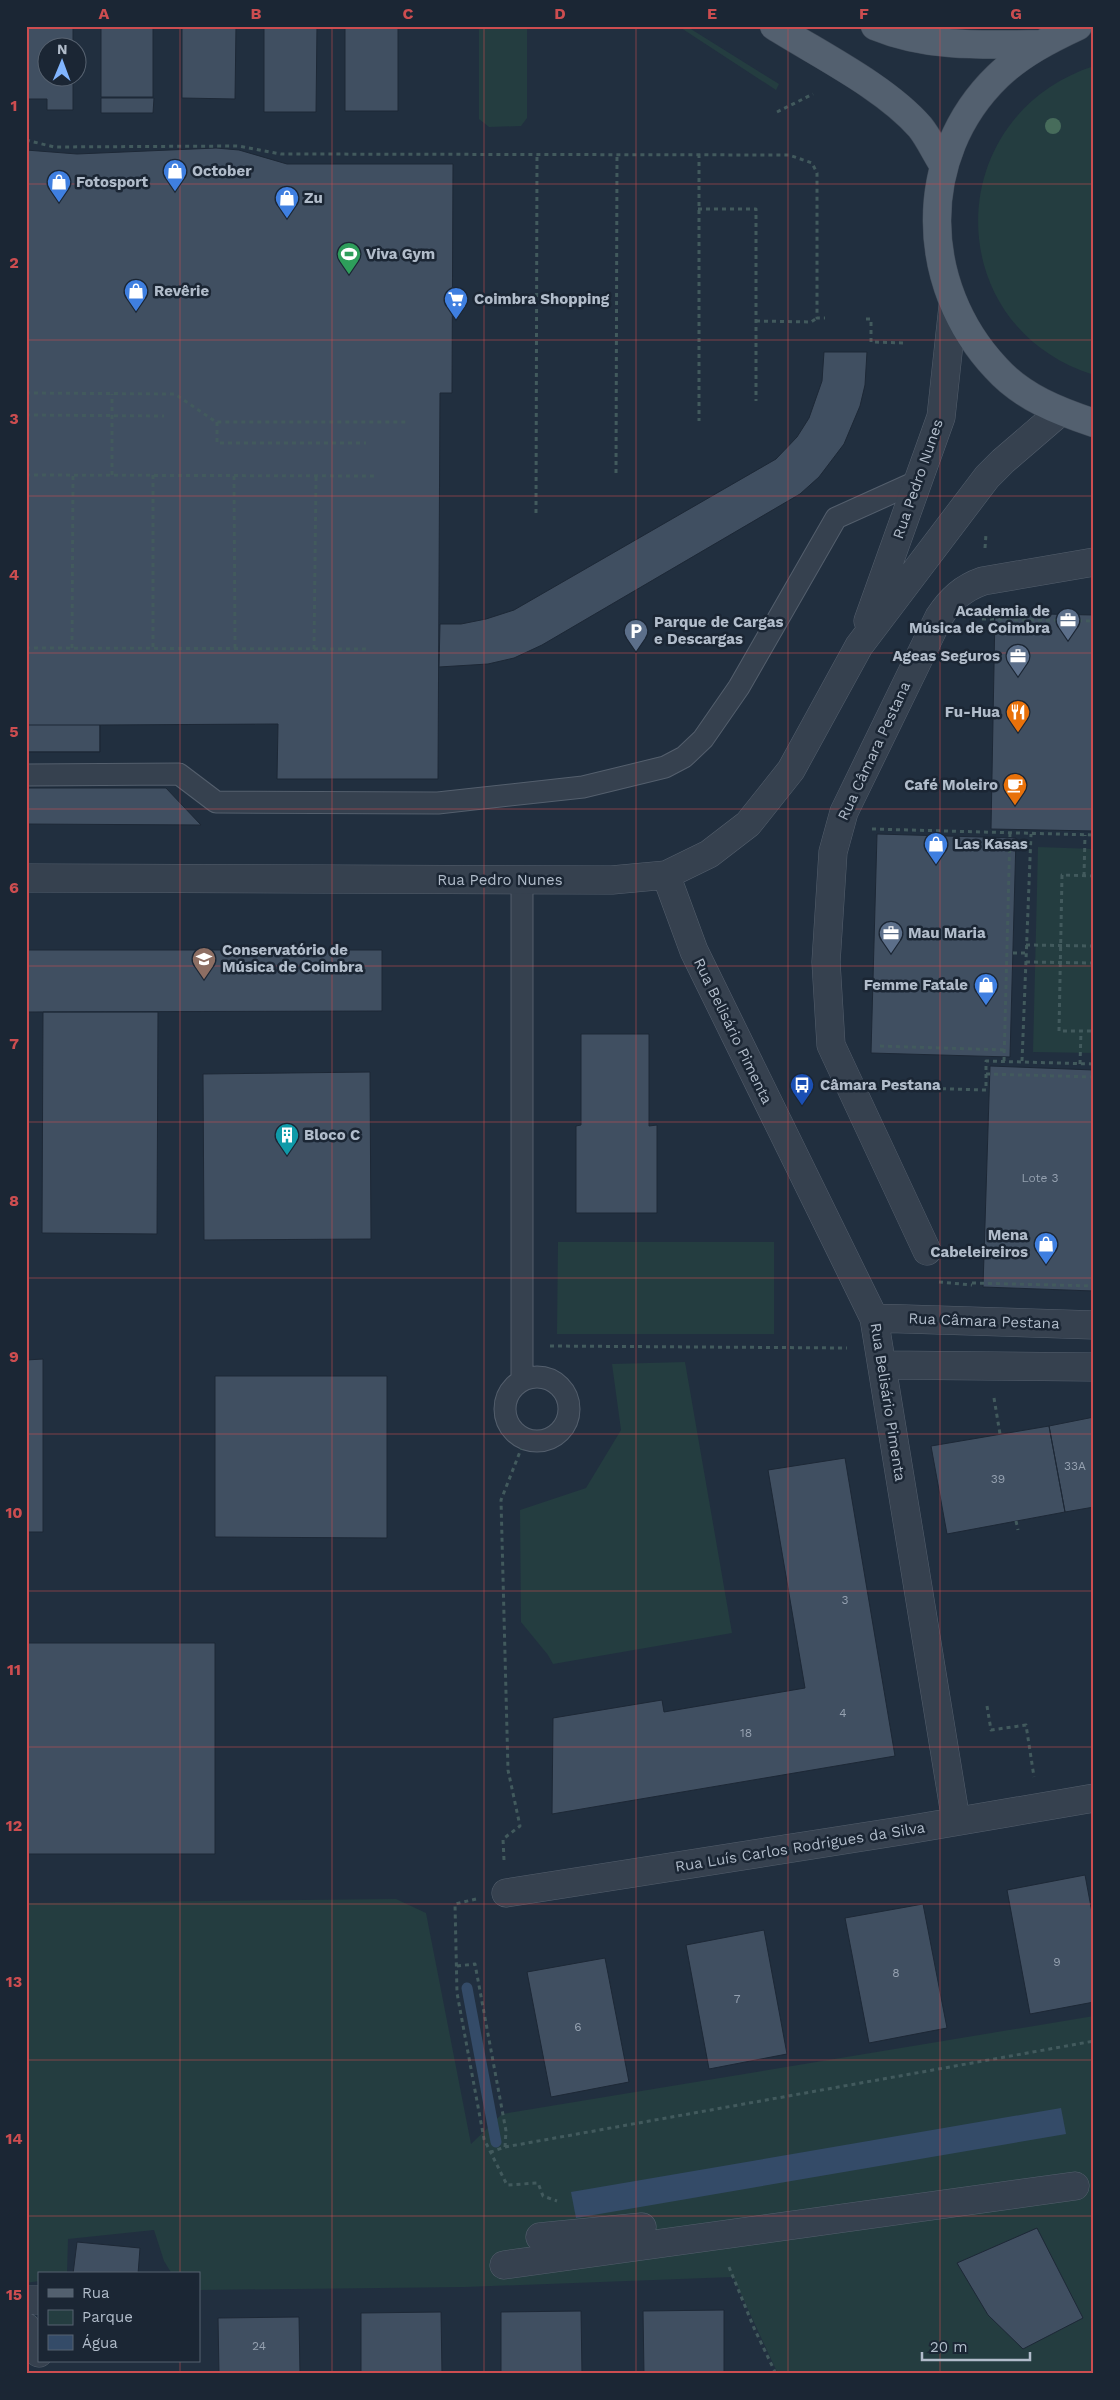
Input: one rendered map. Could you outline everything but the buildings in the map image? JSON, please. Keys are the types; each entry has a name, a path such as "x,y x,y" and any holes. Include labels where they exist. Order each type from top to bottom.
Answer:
{"main road":[{"path":"774,26 883,94 904,110 921,129 944,166"},
{"path":"875,26 890,33 927,42 981,45 1041,44"},
{"path":"1078,26 1041,44 998,76 971,110 965,118 944,166 936,214 939,261 953,306 972,340 997,370 1027,394 1060,412 1094,423"}],"street":[{"name":"Rua Pedro Nunes","path":"859,646 942,408 953,306"},
{"name":"Rua Pedro Nunes","path":"26,878 612,880 666,874 709,854 748,824 791,770 859,646 988,477 1003,461 1060,412"},
{"name":"Rua Câmara Pestana","path":"927,1251 831,1045 826,962 833,852 844,812 930,635 949,602 967,586 983,581 1094,562"},
{"name":"Rua Belisário Pimenta","path":"666,874 694,951 874,1318 956,1821"},
{"name":"Rua Câmara Pestana","path":"874,1318 1094,1325"},
{"path":"881,1356 1094,1367"},
{"name":"Rua Luís Carlos Rodrigues da Silva","path":"506,1893 1094,1798"},
{"path":"504,2265 1075,2186"},
{"path":"540,2237 642,2226"},
{"path":"26,2327 38,2351"},
{"path":"43,2362 49,2374"}],"lane":[{"path":"26,775 179,774 216,802 438,803 583,787 665,767 684,757 703,739 739,687 836,518 918,481"},
{"path":"522,880 522,1380"},
{"path":"532,1377 543,1377 553,1381 562,1388 569,1408 568,1418 556,1436 546,1440 525,1439 509,1426 504,1406 513,1387 522,1380 532,1377"}],"path":[{"path":"777,112 813,94"},
{"path":"26,140 54,147 238,146 280,154 789,155 808,160 812,163 816,173 817,318"},
{"path":"776,148 776,154"},
{"path":"536,513 537,154"},
{"path":"616,473 617,154"},
{"path":"698,154 699,421"},
{"path":"698,209 756,209 756,401"},
{"path":"756,322 811,322 817,318 824,318"},
{"path":"866,319 872,319 871,342 906,343"},
{"path":"26,393 175,394 217,422 409,422"},
{"path":"112,394 112,475"},
{"path":"26,415 164,416"},
{"path":"217,422 217,443 366,443"},
{"path":"26,475 377,476"},
{"path":"72,648 73,475"},
{"path":"153,475 153,648"},
{"path":"234,476 235,648"},
{"path":"314,649 316,476"},
{"path":"995,619 1094,621"},
{"path":"26,648 368,649"},
{"path":"839,828 1094,835"},
{"path":"1004,1061 1010,833"},
{"path":"1022,1062 1030,834"},
{"path":"1084,876 1085,835"},
{"path":"1094,876 1062,876 1059,1031 1094,1032"},
{"path":"1026,945 1094,946"},
{"path":"1013,953 1026,954"},
{"path":"1026,962 1094,963"},
{"path":"1080,1064 1081,1031"},
{"path":"880,1046 1004,1050"},
{"path":"848,1085 986,1090 986,1061 1094,1064"},
{"path":"986,1074 1094,1077"},
{"path":"927,1251 939,1282 1094,1286"},
{"path":"970,1321 972,1283"},
{"path":"521,1346 881,1356"},
{"path":"525,1439 502,1500 508,1770 520,1826 503,1839 506,1893 455,1904 457,1993 484,2138 508,2184 538,2183 543,2196 559,2202"},
{"path":"1016,1521 1018,1530"},
{"path":"987,1706 991,1730 1026,1725 1039,1807"},
{"path":"456,1966 475,1964 506,2131 505,2147"},
{"path":"491,2152 505,2147 1094,2041"},
{"path":"741,2297 776,2374"}],"green space":[{"path":"479,26 527,26 527,118 521,126 489,127 479,119"},
{"path":"678,26 686,26 779,84 776,90"},
{"path":"1094,66 1094,375 1043,350 1007,314 985,269 978,221 985,173 1007,129 1043,92"},
{"path":"1038,847 1094,849 1094,1053 1033,1052"},
{"path":"558,1242 774,1242 774,1334 557,1334"},
{"path":"685,1362 732,1633 553,1664 521,1622 520,1510 586,1488 621,1430 612,1364"},
{"path":"396,1899 426,1913 471,2144 502,2114 1094,2016 1094,2374 778,2374 733,2277 465,2287 200,2290 200,2272 171,2272 164,2261 154,2230 68,2239 67,2272 38,2272 38,2281 26,2283 26,1903"}],"water":[{"path":"1061,2108 1066,2134 576,2218 571,2192"}],"waterway":[{"path":"467,1988 496,2142"}],"place":[{"name":"October","path":"175,192"},
{"name":"Fotosport","path":"59,203"},
{"name":"Zu","path":"287,219"},
{"name":"Viva Gym","path":"349,275"},
{"name":"Revêrie","path":"136,312"},
{"name":"Coimbra Shopping","path":"456,320"},
{"name":"Academia de Música de Coimbra","path":"1068,641"},
{"name":"Parque de Cargas e Descargas","path":"636,652"},
{"name":"Ageas Seguros","path":"1018,677"},
{"name":"Fu-Hua","path":"1018,733"},
{"name":"Café Moleiro","path":"1015,806"},
{"name":"Las Kasas","path":"936,865"},
{"name":"Mau Maria","path":"891,954"},
{"name":"Conservatório de Música de Coimbra","path":"204,980"},
{"name":"Femme Fatale","path":"986,1006"},
{"name":"Câmara Pestana","path":"802,1106"},
{"name":"Bloco C","path":"287,1156"},
{"name":"Mena Cabeleireiros","path":"1046,1265"}]}
